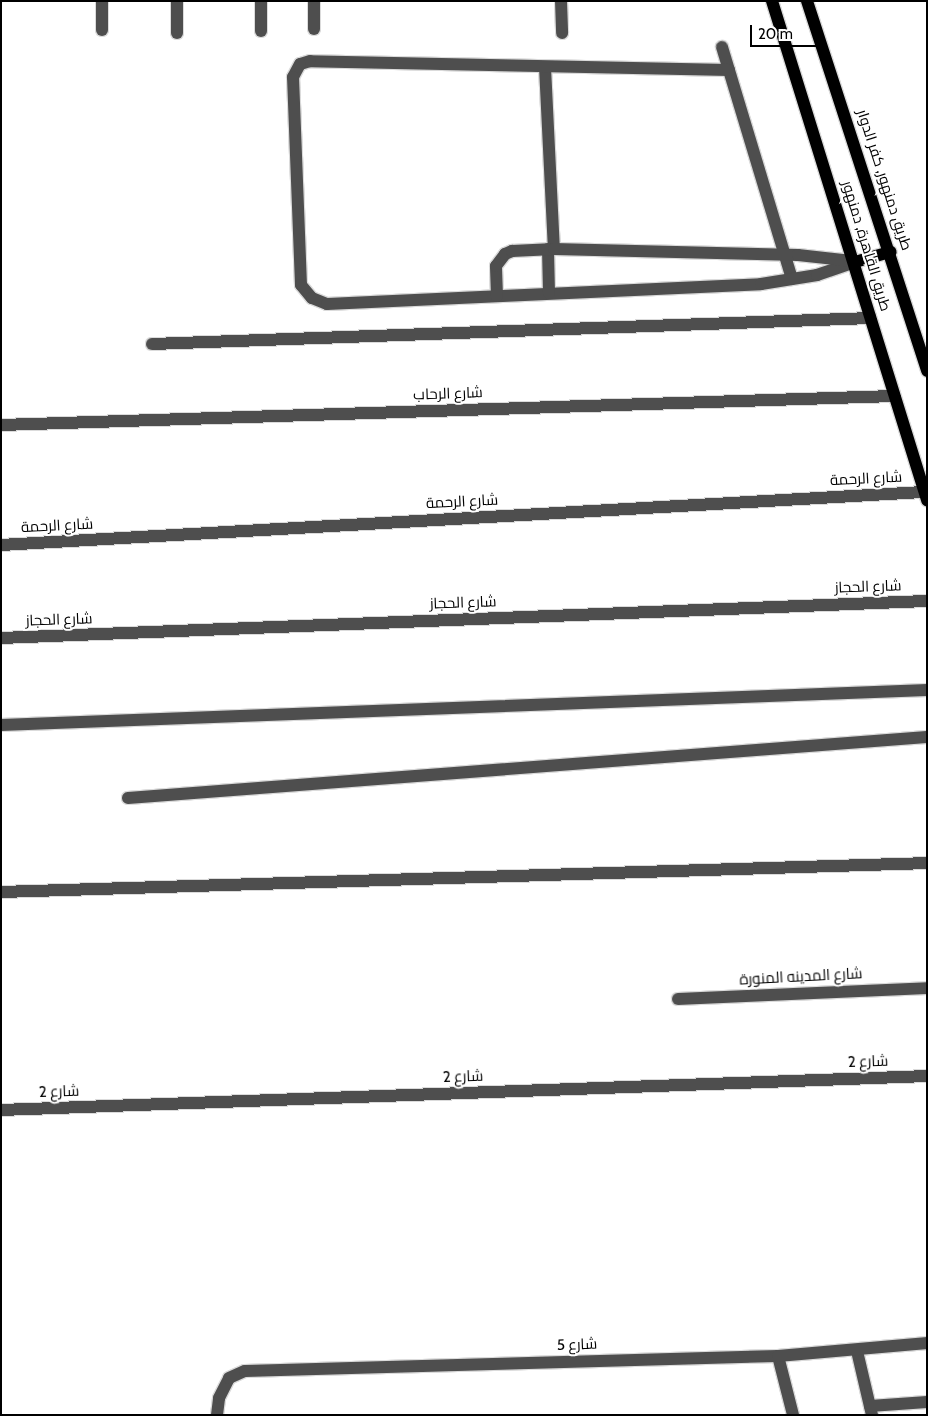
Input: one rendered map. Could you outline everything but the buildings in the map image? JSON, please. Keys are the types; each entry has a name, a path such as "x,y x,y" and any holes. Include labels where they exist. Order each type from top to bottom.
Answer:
{"main road":[{"name":"طريق القاهرة, دمنهور","path":"772,1 855,262 925,496"},
{"name":"طريق دمنهور, كفر الدوار","path":"807,1 891,252 927,371"},
{"path":"855,262 891,252"}],"street":[{"path":"102,1 102,30"},
{"path":"177,1 177,33"},
{"path":"261,1 261,31"},
{"path":"314,1 314,29"},
{"path":"561,1 562,33"},
{"path":"722,47 782,254 792,280"},
{"path":"729,70 310,61 300,64 294,72 299,277 306,292 327,304 792,280 855,262"},
{"path":"545,67 551,249 549,293"},
{"path":"497,296 496,266 505,254 551,249 782,254 855,262"},
{"path":"152,344 871,318"},
{"name":"شارع الرحاب","path":"1,425 895,396"},
{"name":"شارع الرحمة","path":"1,545 925,496"},
{"name":"شارع الحجاز","path":"1,638 927,601"},
{"path":"1,724 927,690"},
{"path":"128,798 927,737"},
{"path":"1,892 927,863"},
{"name":"شارع المدينه المنورة","path":"678,999 927,988"},
{"name":"شارع 2","path":"1,1110 927,1076"},
{"name":"شارع 5","path":"217,1415 219,1398 229,1378 245,1371 778,1356 857,1351 927,1343"},
{"path":"857,1351 871,1410 927,1402"},
{"path":"778,1356 793,1415"}]}
